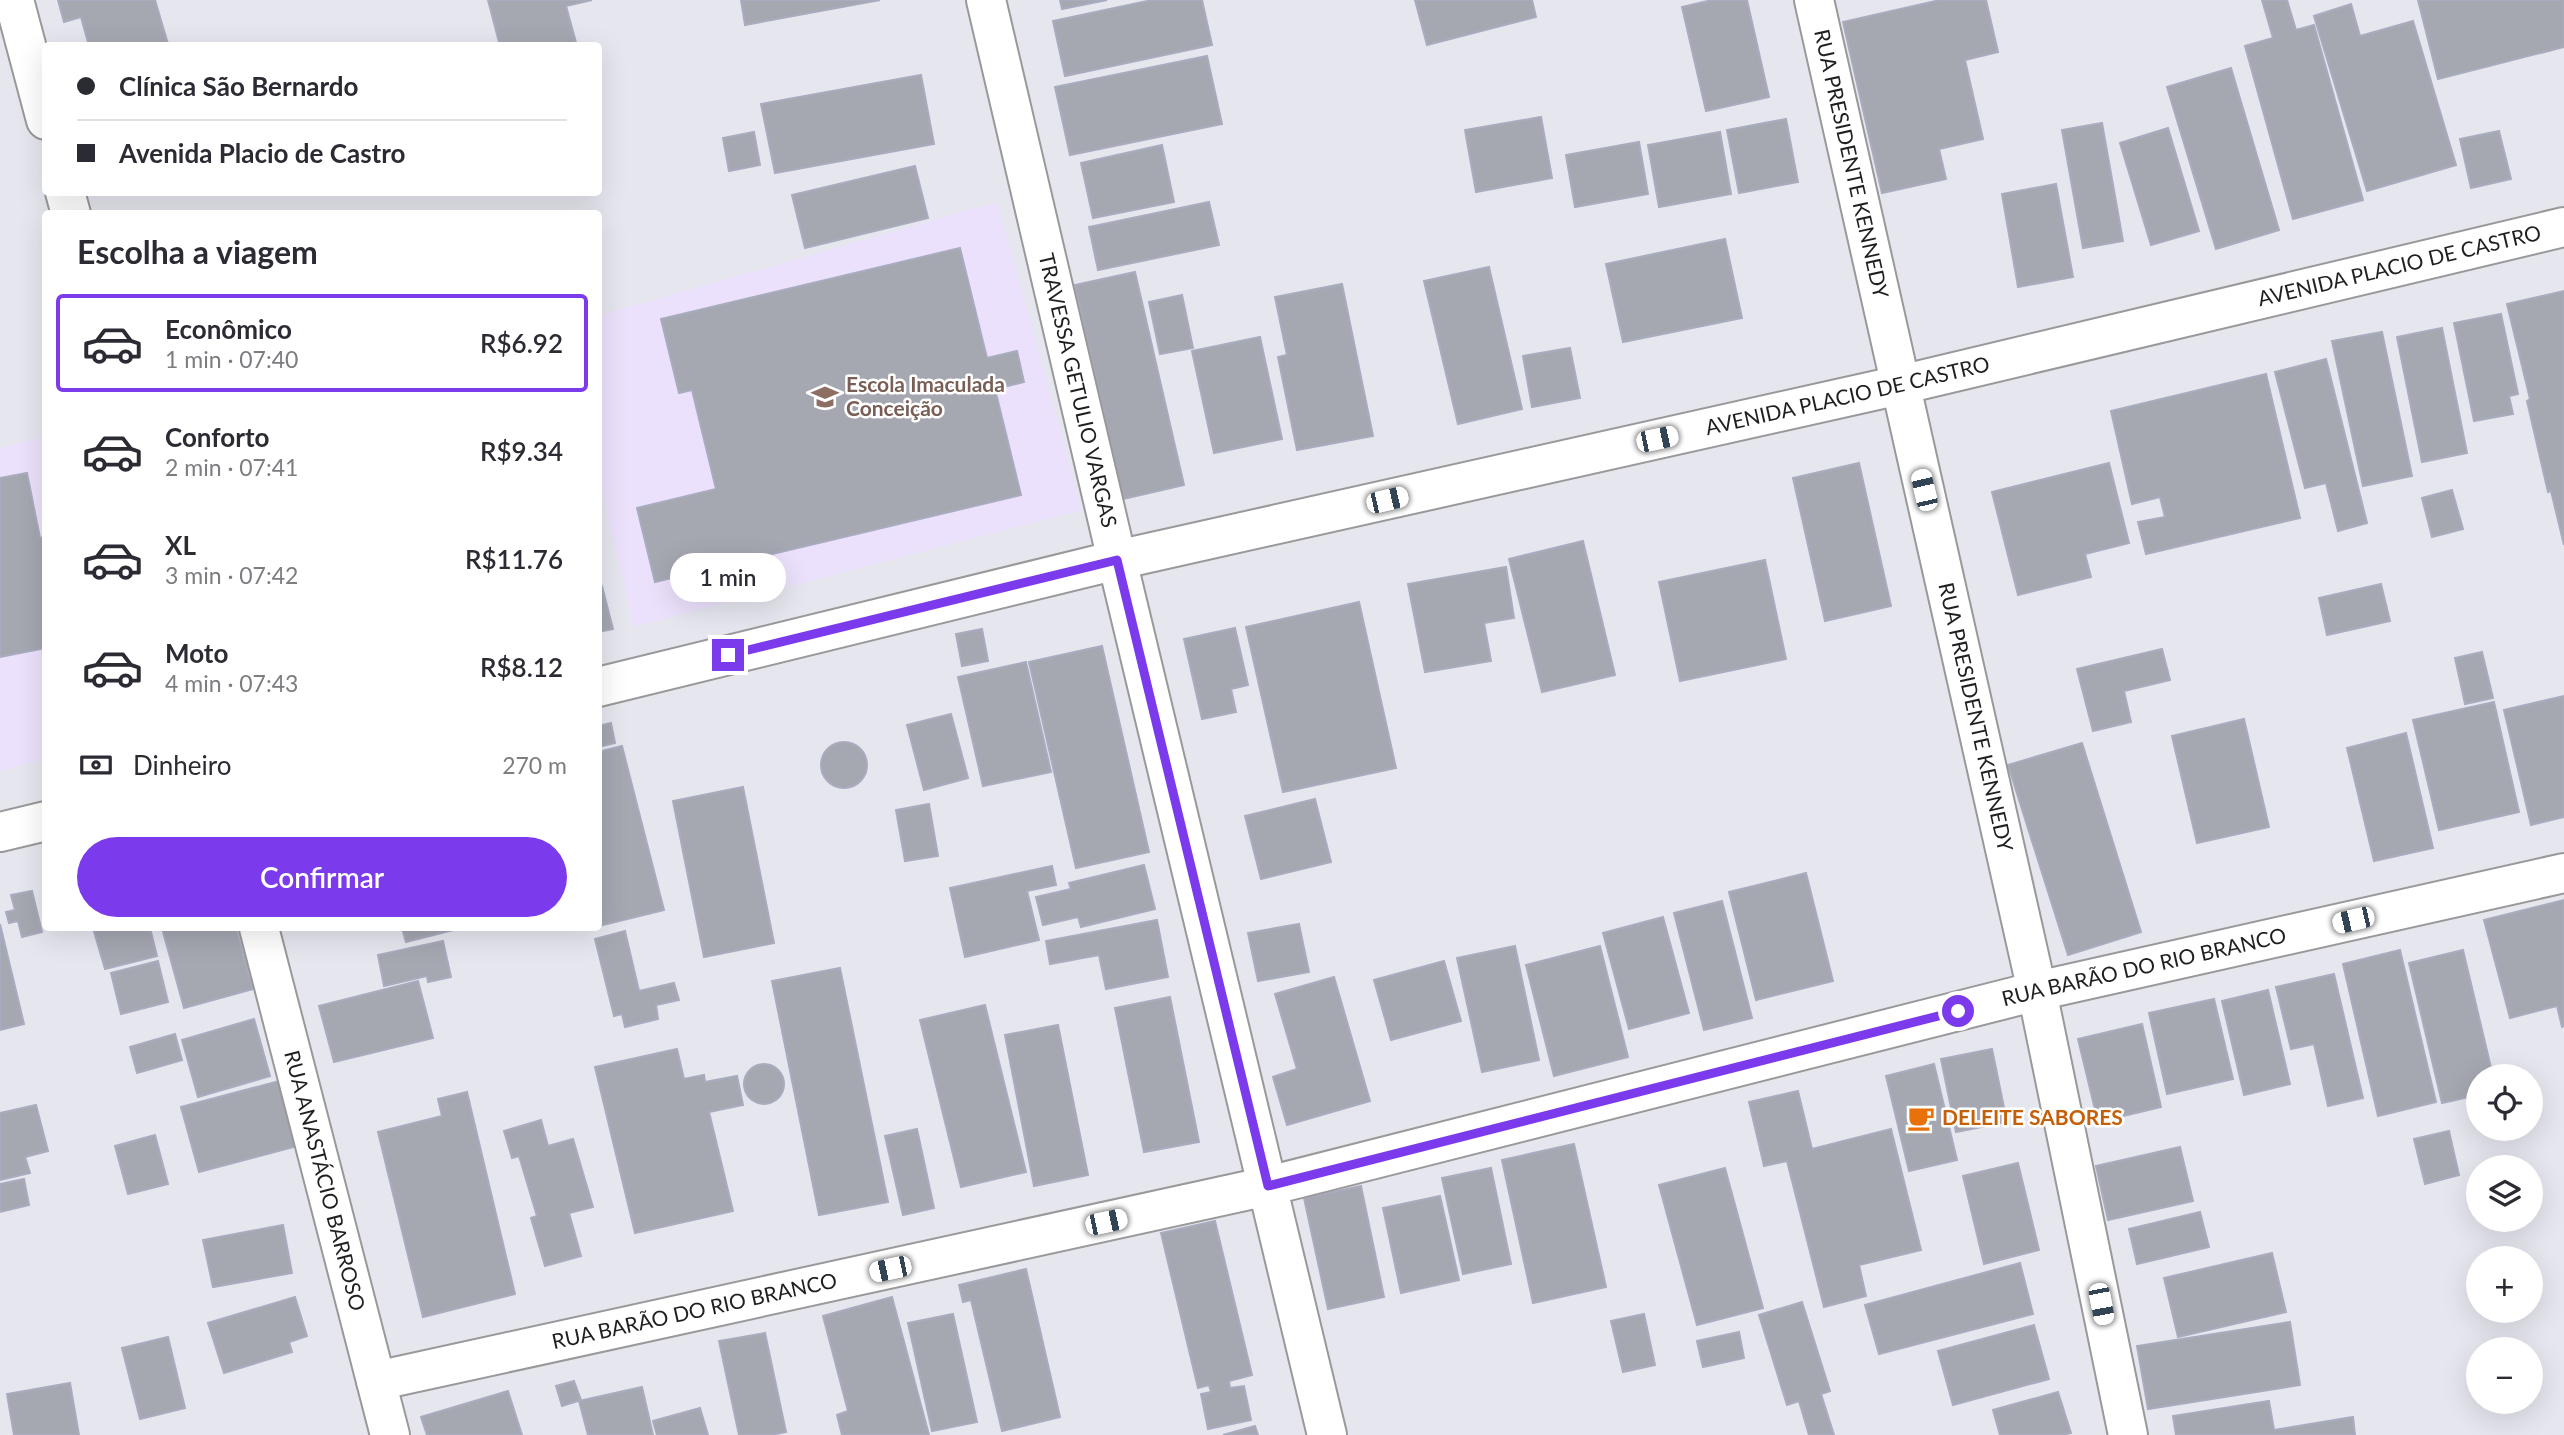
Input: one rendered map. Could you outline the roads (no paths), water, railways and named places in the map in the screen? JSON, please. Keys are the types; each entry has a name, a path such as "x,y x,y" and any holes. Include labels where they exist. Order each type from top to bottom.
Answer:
{"street":[{"path":"13,0 42,105"},
{"name":"TRAVESSA GETULIO VARGAS","path":"986,0 1326,1435"},
{"name":"RUA PRESIDENTE KENNEDY","path":"1814,0 2037,991 2128,1435"},
{"name":"AVENIDA PLACIO DE CASTRO","path":"602,686 1117,560 1900,385 2564,227"},
{"path":"0,832 42,822"},
{"name":"RUA BARÃO DO RIO BRANCO","path":"376,1381 1268,1186 2037,991 2564,873"},
{"name":"RUA ANASTÁCIO BARROSO","path":"261,931 390,1435"}],"place":[{"name":"Escola Imaculada Conceição","path":"825,397"},
{"name":"DELEITE SABORES","path":"1921,1118"}]}
